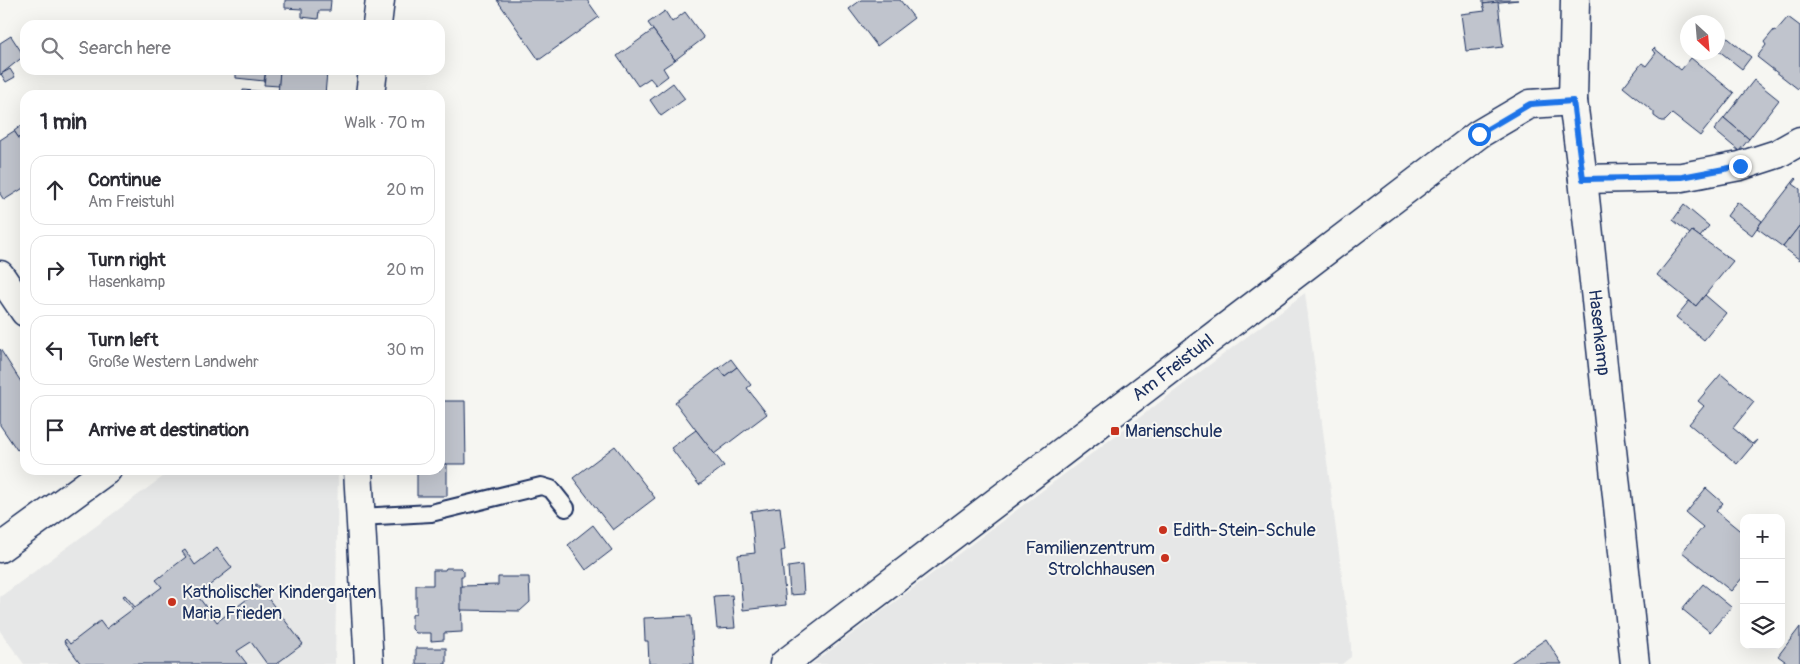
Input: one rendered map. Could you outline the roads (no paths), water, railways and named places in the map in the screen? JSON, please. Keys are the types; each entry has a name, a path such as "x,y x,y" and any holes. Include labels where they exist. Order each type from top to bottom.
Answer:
{"street":[{"path":"378,20 380,0"},
{"name":"Hasenkamp","path":"1575,0 1573,101 1635,664"},
{"path":"371,90 372,75"},
{"name":"Am Freistuhl","path":"784,664 1479,134 1530,104 1573,101"},
{"path":"1583,179 1682,177 1740,166 1777,154 1800,141"},
{"path":"0,275 20,305"},
{"path":"0,548 100,475"},
{"path":"358,475 369,664"}],"lane":[{"path":"360,517 431,513 541,486 551,489 566,508"}],"place":[{"name":"Marienschule","path":"1115,431"},
{"name":"Edith-Stein-Schule","path":"1163,530"},
{"name":"Familienzentrum Strolchhausen","path":"1165,558"},
{"name":"Katholischer Kindergarten Maria Frieden","path":"172,602"}]}
